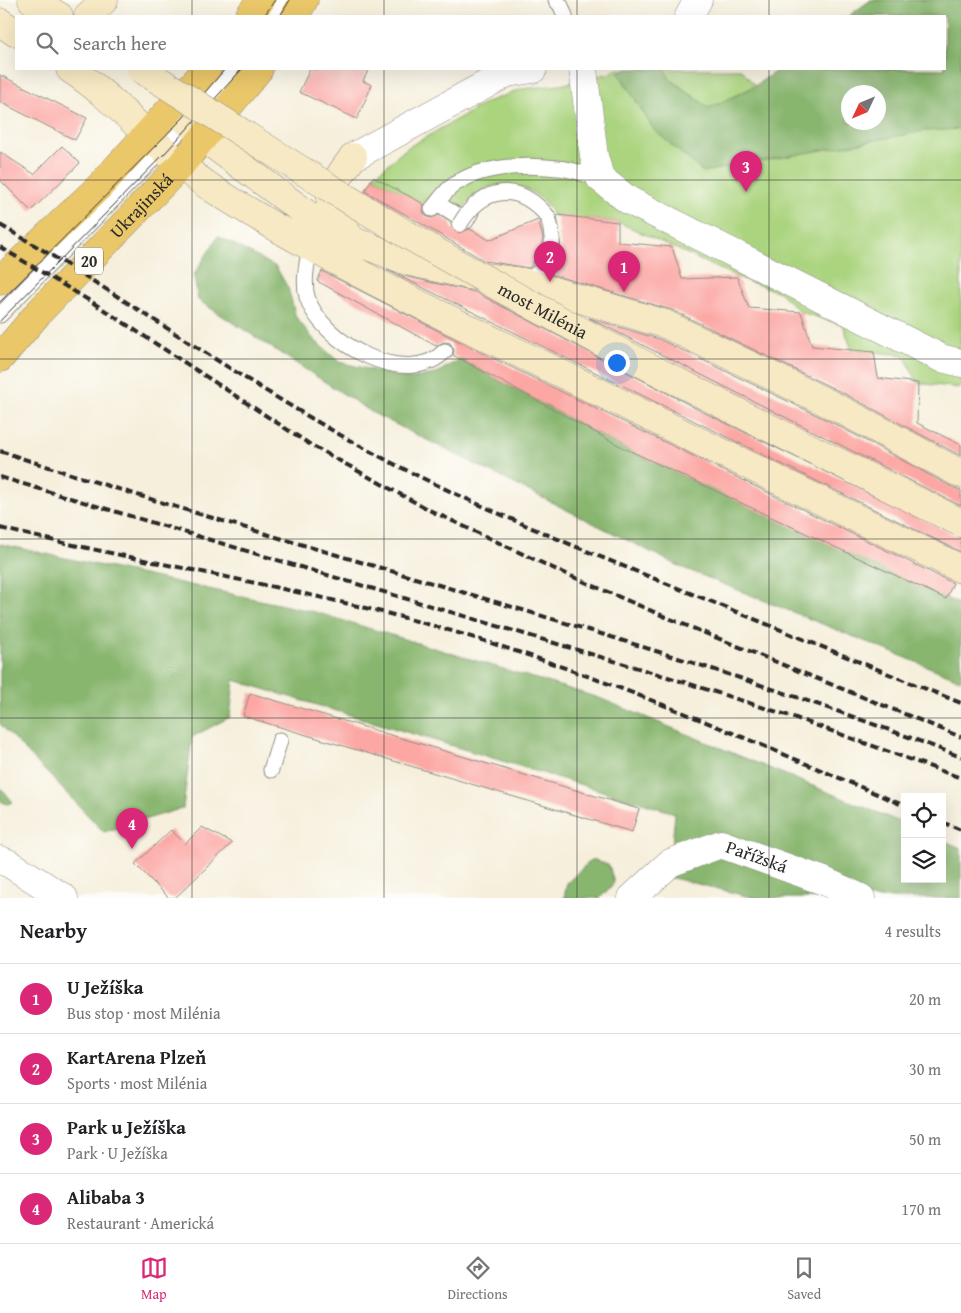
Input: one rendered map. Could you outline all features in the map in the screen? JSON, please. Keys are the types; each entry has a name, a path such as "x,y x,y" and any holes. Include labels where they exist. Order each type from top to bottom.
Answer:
{"main road":[{"path":"32,0 57,15"},
{"path":"89,15 104,0"},
{"path":"250,15 261,0"},
{"path":"296,15 304,0"},
{"path":"0,22 15,32"},
{"path":"71,70 116,103 164,150 214,190 310,247 487,337 961,569"},
{"name":"most Milénia","path":"144,70 379,218 505,291 667,376 961,523"},
{"name":"20","path":"164,150 188,123 207,70"},
{"name":"20","path":"0,281 99,187 164,150 188,123 258,70"},
{"path":"188,123 311,217 354,241 407,262 469,275 523,282 664,324 838,408 961,474"},
{"name":"Ukrajinská","path":"0,358 40,310 164,150"},
{"path":"353,157 334,183 330,196 332,208 342,227 354,241"}],"street":[{"path":"689,15 698,0"},
{"path":"353,157 507,73 526,70"},
{"path":"583,70 594,156 600,178 628,200 941,358 961,363"},
{"name":"Pařížská","path":"632,898 670,863 721,844 824,881 861,898"},
{"path":"0,860 10,864 64,898"}],"lane":[{"path":"274,15 284,0"},
{"path":"556,0 565,15"},
{"path":"188,123 233,70"},
{"name":"Ukrajinská","path":"0,315 164,150"},
{"path":"546,217 535,206 522,198 508,195 494,197 481,203 470,213 466,221 435,206 450,188 463,179 486,172 515,167 560,168 600,178"},
{"path":"460,224 467,212 478,201 493,194 509,192 524,196 537,204 553,232 553,248 547,264 537,276 523,282"},
{"path":"310,247 306,269 307,296 317,316 336,336 354,350 371,358 399,364 428,364 445,351"},
{"path":"271,770 280,740"}],"green space":[{"path":"871,0 961,0 961,388 918,383 904,355 852,350 843,325 801,312 779,292 737,277 618,222 553,215 542,199 534,193 516,186 507,185 497,185 480,192 461,210 432,209 373,177 407,148 487,102 522,89 560,85 611,73 615,70 742,70 755,86 778,70 946,70 946,15 850,15"},
{"path":"871,0 961,0 961,129 925,131 703,172 654,130 618,72 628,70 665,70 669,78 709,108 755,86 778,70 946,70 946,15 850,15"},
{"path":"218,236 276,267 288,288 296,317 314,340 339,362 409,379 435,374 460,359 624,448 961,605 961,680 681,567 373,413 198,300 194,275"},
{"path":"0,544 315,612 599,698 901,822 901,883 946,883 946,842 961,848 961,898 755,898 669,877 675,813 234,680 230,717 192,737 183,808 104,832 0,724"},
{"path":"0,787 13,802 7,804 0,801"},
{"path":"592,859 609,865 614,883 600,898 564,898 567,883"}],"building":[{"path":"310,70 368,70 363,81 372,85 357,119 299,92"},
{"path":"0,75 87,118 75,140 0,102"},
{"path":"62,146 80,163 31,211 0,180 0,152 34,174"},
{"path":"373,177 424,204 423,212 426,216 431,218 439,215 451,223 452,228 459,233 470,229 489,240 538,220 543,238 541,252 529,268 485,261 365,191"},
{"path":"557,215 618,222 618,242 672,247 682,279 737,277 749,308 801,312 812,346 874,352 878,378 918,383 917,423 961,445 961,456 845,394 672,310 550,274 559,260 561,249"},
{"path":"387,270 403,276 475,292 701,411 961,538 961,552"},
{"path":"322,271 464,344 953,583 946,599 624,448 453,355 454,350 450,343 444,342 436,346 317,281"},
{"path":"589,318 659,339 831,422 961,490 961,506"},
{"path":"250,693 639,809 632,832 243,716"},
{"path":"202,827 232,843 175,898 169,898 135,864 171,830 185,844"}],"tram line":[{"path":"265,15 275,0"},
{"path":"281,15 290,0"},
{"path":"0,302 183,118 224,70"},
{"path":"0,321 166,152 241,70"}],"railway":[{"path":"0,225 100,285 296,409 398,466 550,536 961,703"},
{"path":"0,247 95,304 311,445 427,509 557,570 668,618 961,737"},
{"path":"0,451 120,490 482,598 723,673 843,713 961,757"},
{"path":"0,477 671,678 793,717 961,778"},
{"path":"0,528 342,602 455,632 570,670 683,713 901,804"},
{"path":"946,824 961,830"}],"place":[{"name":"Park u Ježíška","path":"746,192"},
{"name":"KartArena Plzeň","path":"550,282"},
{"name":"U Ježíška","path":"624,292"},
{"name":"Alibaba 3","path":"132,849"}]}
